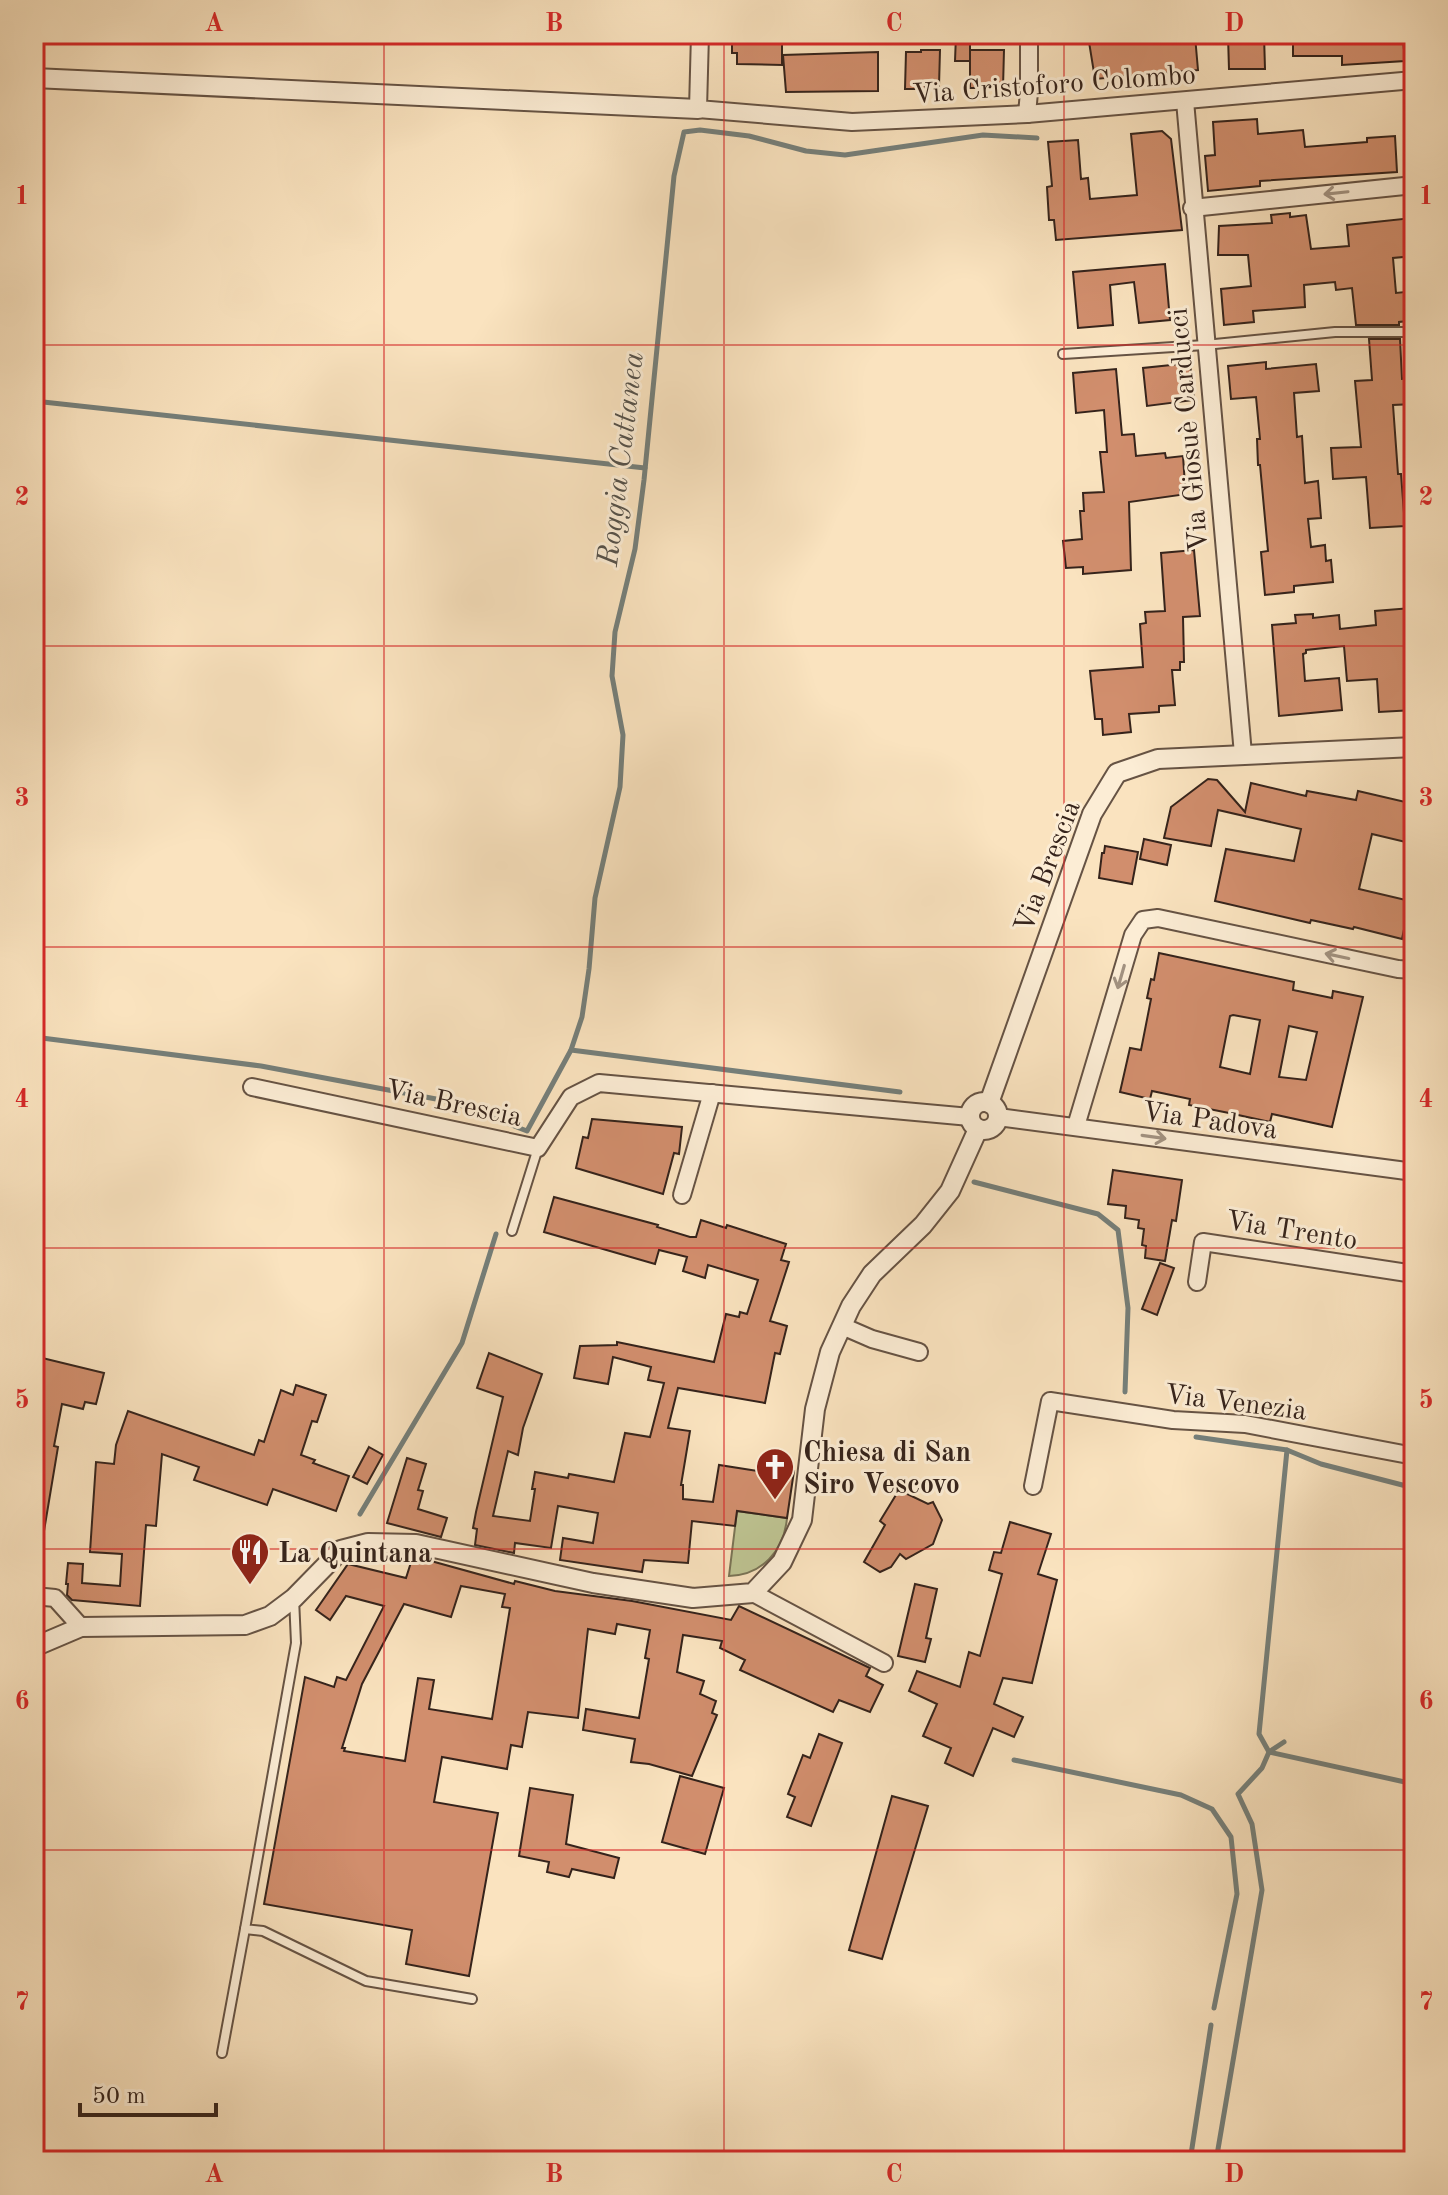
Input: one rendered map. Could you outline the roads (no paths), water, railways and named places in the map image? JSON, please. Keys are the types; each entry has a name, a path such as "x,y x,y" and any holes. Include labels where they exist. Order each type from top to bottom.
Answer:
{"street":[{"path":"34,78 698,109 700,34"},
{"path":"1027,114 1029,34"},
{"name":"Via Cristoforo Colombo","path":"698,109 852,122 1027,114 1414,80"},
{"name":"Via Giosuè Carducci","path":"1185,101 1192,208 1243,754"},
{"path":"1192,208 1414,185"},
{"name":"Via Brescia","path":"994,1110 1092,814 1117,773 1158,759 1414,747"},
{"path":"1076,1126 1133,935 1143,920 1158,918 1414,970"},
{"name":"Via Brescia","path":"252,1087 538,1148 571,1097 599,1083 974,1123"},
{"path":"682,1195 712,1093"},
{"path":"753,1593 782,1562 802,1520 815,1409 830,1352 851,1306 872,1274 923,1225 950,1191 974,1123 975,1104 994,1110"},
{"name":"Via Padova","path":"994,1110 1076,1126 1414,1172"},
{"name":"Via Trento","path":"1197,1282 1203,1242 1414,1274"},
{"path":"842,1326 872,1339 919,1352"},
{"name":"Via Venezia","path":"1033,1486 1050,1401 1173,1420 1245,1424 1414,1456"},
{"path":"34,1647 81,1627 245,1625 270,1616 294,1598 341,1550 368,1543 416,1544 593,1583 693,1598 753,1593 884,1663"},
{"path":"34,1596 55,1598 81,1627"}],"lane":[{"path":"1063,354 1205,345 1335,332 1412,332"},
{"path":"512,1231 538,1148"},
{"path":"222,2053 296,1643 294,1598"},
{"path":"245,1929 263,1931 366,1981 472,1999"}],"waterway":[{"name":"Roggia Cattanea","path":"34,1037 261,1066 452,1102 527,1131 571,1050 582,1017 595,898 620,787 623,735 612,676 615,632 635,549 674,176 684,132 700,130 749,136 806,151 845,155 983,135 1037,138"},
{"path":"34,401 645,468"},
{"path":"571,1050 900,1092"},
{"path":"974,1182 1098,1214 1118,1230 1128,1308 1125,1392"},
{"name":"Roggia Cattanea","path":"360,1514 462,1343 496,1234"},
{"path":"1196,1437 1287,1450 1259,1734 1269,1752 1414,1784"},
{"path":"1287,1450 1321,1464 1414,1488"},
{"path":"1216,2161 1262,1890 1252,1824 1238,1794 1262,1768 1269,1752 1284,1742"},
{"path":"1014,1760 1181,1795 1212,1809 1231,1837 1237,1894 1214,2008"},
{"path":"1190,2161 1211,2025"}],"place":[{"name":"Chiesa di San Siro Vescovo","path":"775,1501"},
{"name":"La Quintana","path":"250,1586"}]}
